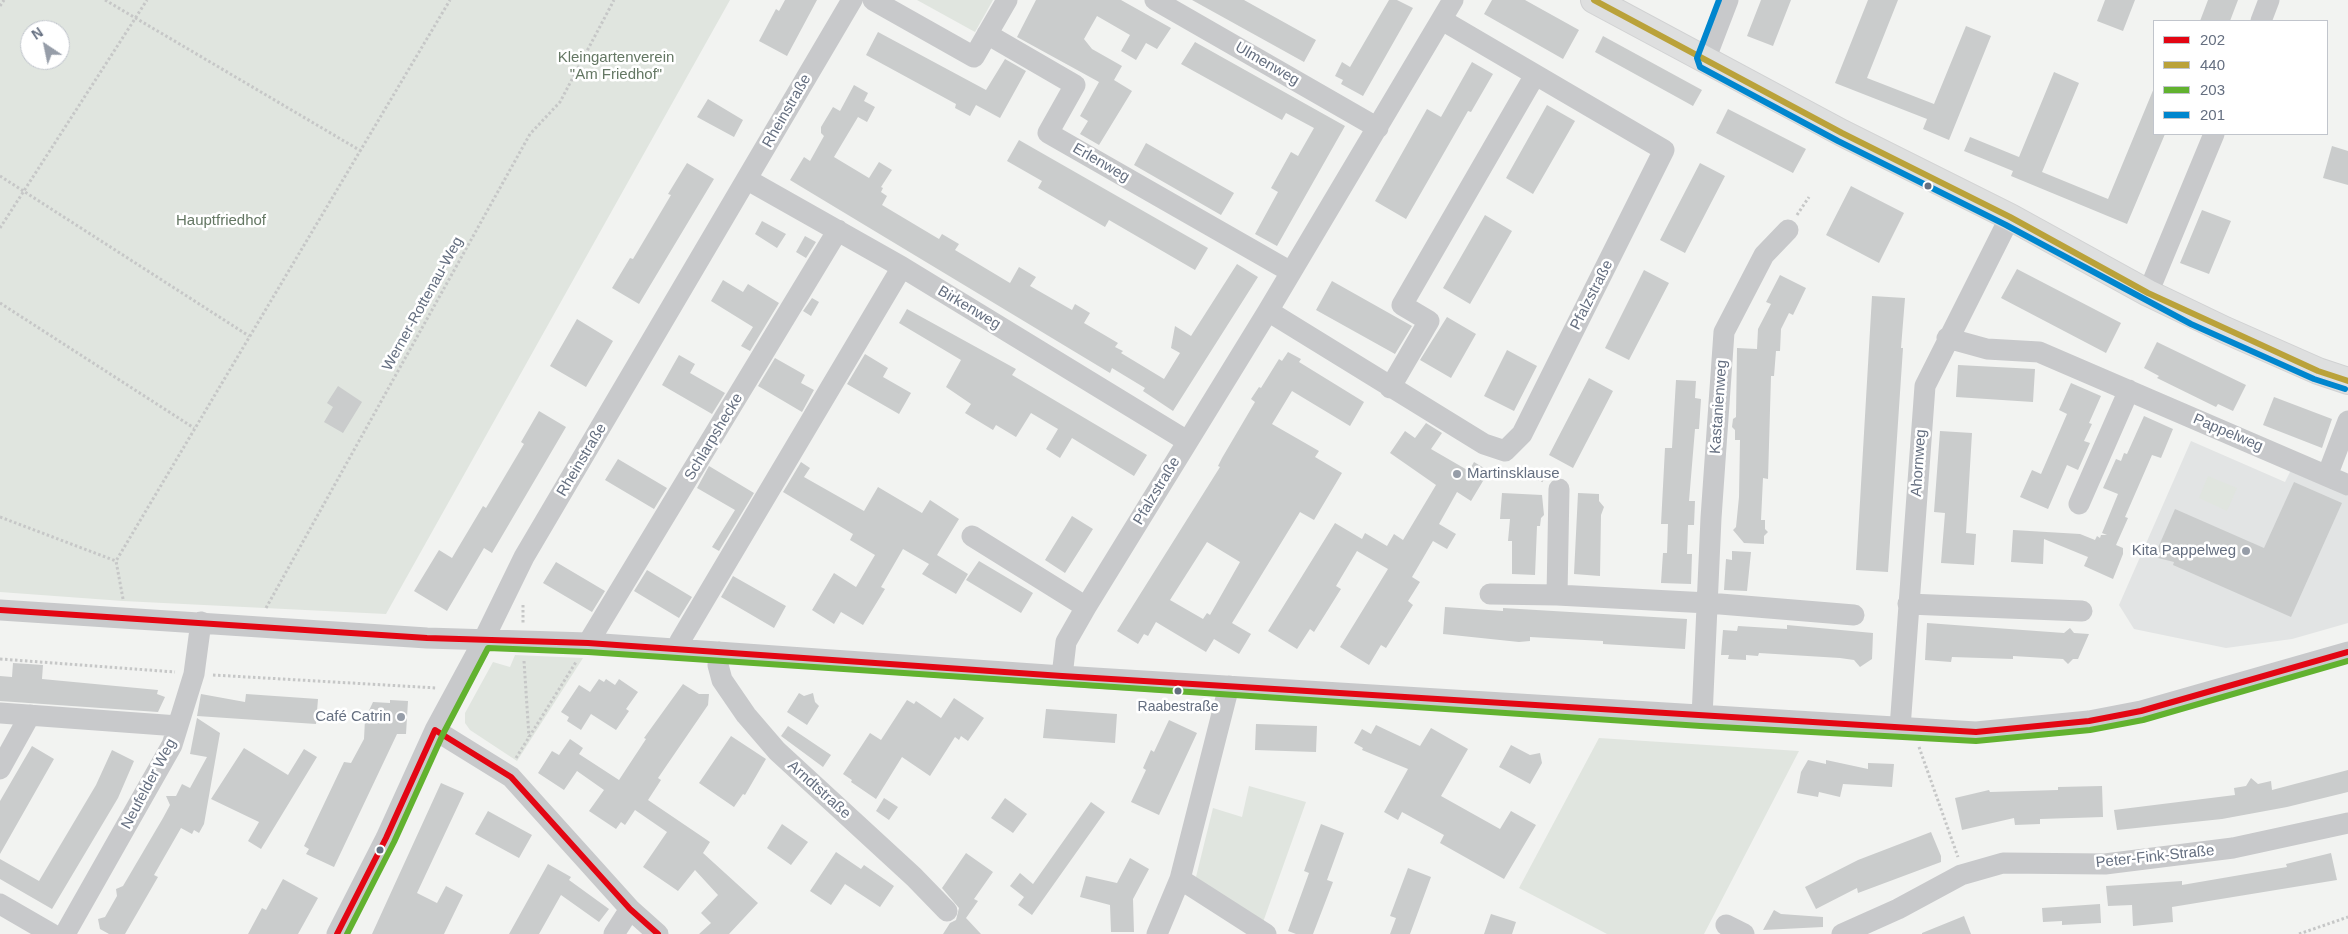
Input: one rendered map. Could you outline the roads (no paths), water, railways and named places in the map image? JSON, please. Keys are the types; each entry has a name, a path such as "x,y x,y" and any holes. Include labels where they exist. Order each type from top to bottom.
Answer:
{"main road":[{"path":"1594,0 1842,133 2010,217 2148,293 2224,330 2348,381"}],"street":[{"name":"Rheinstraße","path":"337,934 386,838 435,730 524,557 748,180 852,0"},
{"path":"873,0 974,57 1007,0"},
{"name":"Ulmenweg","path":"1155,0 1378,128"},
{"name":"Pfalzstraße","path":"1062,676 1066,642 1086,607 1268,311 1453,0"},
{"path":"1705,60 1728,0"},
{"path":"2260,20 2269,0"},
{"name":"Pfalzstraße","path":"1390,388 1484,444 1505,451 1522,434 1664,150 1442,20"},
{"name":"Erlenweg","path":"987,34 1076,85 1048,133 1291,272"},
{"path":"1268,311 1390,388 1428,320 1402,305 1535,75"},
{"path":"2148,293 2214,135"},
{"name":"Birkenweg","path":"748,180 902,267 1187,440"},
{"name":"Ahornweg","path":"1907,728 1908,604 1925,386 1947,338 2010,217"},
{"name":"Schlarpshecke","path":"588,643 838,230"},
{"name":"Kastanienweg","path":"1702,717 1724,332 1764,254 1788,230"},
{"path":"677,650 680,641 902,267"},
{"name":"Pappelweg","path":"1947,338 1987,349 2039,352 2348,485"},
{"path":"2079,504 2129,390"},
{"path":"2327,476 2348,421"},
{"path":"1558,489 1558,595"},
{"path":"972,536 1086,607"},
{"path":"1490,594 1558,595 1708,603 1854,615"},
{"path":"1908,604 2082,611"},
{"path":"0,610 261,625 427,638 588,643 1062,676 1702,717 1976,732 2089,721 2140,711 2348,652"},
{"name":"Neufelder Weg","path":"65,934 172,745 194,674 201,622"},
{"name":"Arndtstraße","path":"719,652 718,665 722,680 746,716 777,751 914,876 947,910"},
{"path":"1157,934 1180,879 1229,686"},
{"path":"0,713 178,726"},
{"path":"0,769 30,716"},
{"path":"435,730 506,774 630,908 658,934"},
{"name":"Peter-Fink-Straße","path":"1842,934 1898,909 1962,874 2003,863 2105,864 2233,848 2348,823"},
{"path":"1180,879 1266,934"},
{"path":"0,904 52,934"},
{"path":"614,934 630,908"}],"place":[{"name":"Martinsklause","path":"1457,474"},
{"name":"Kita Pappelweg","path":"2246,551"},
{"name":"Raabestraße","path":"1178,691"},
{"name":"Café Catrin","path":"401,717"}],"park label":[{"name":"Kleingartenverein \"Am Friedhof\"","path":"616,66"},
{"name":"Hauptfriedhof","path":"221,221"}]}
